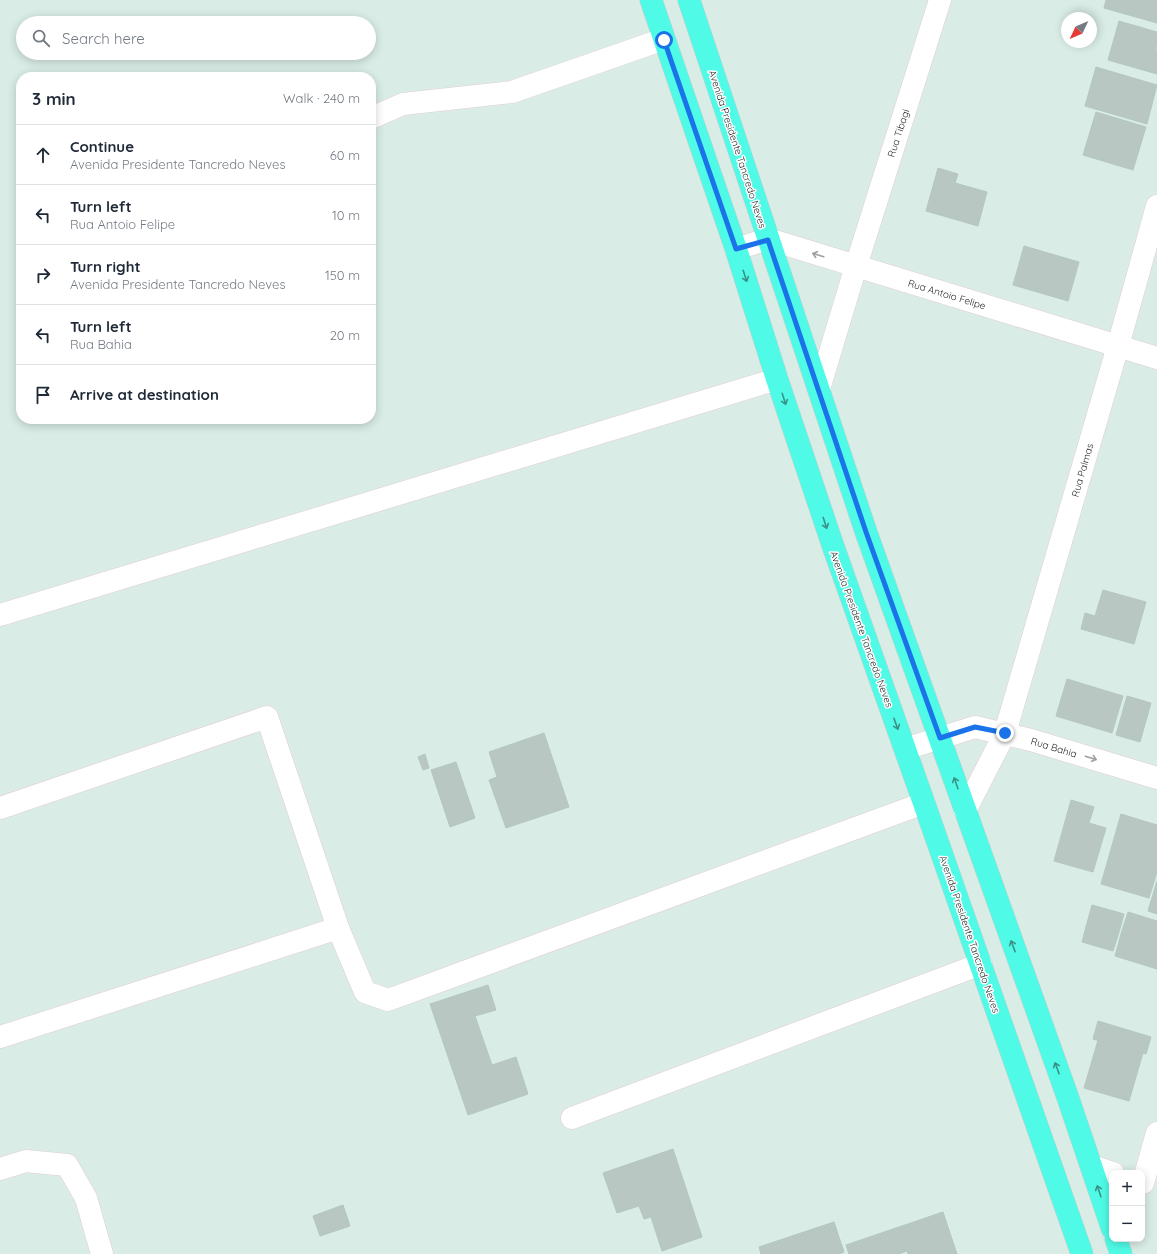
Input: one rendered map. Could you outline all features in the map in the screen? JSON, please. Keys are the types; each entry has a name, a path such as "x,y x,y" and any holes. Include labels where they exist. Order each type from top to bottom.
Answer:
{"main road":[{"name":"Avenida Presidente Tancredo Neves","path":"651,0 736,249 777,379 832,543 1082,1254"},
{"name":"Avenida Presidente Tancredo Neves","path":"689,0 866,532 1109,1219"},
{"path":"1117,1242 1121,1254"}],"street":[{"name":"Rua Tibagi","path":"819,389 856,266 940,0"},
{"path":"376,116 404,104 512,92 664,40"},
{"name":"Rua Palmas","path":"965,811 1005,733 1118,346 1157,206"},
{"path":"736,249 768,240"},
{"name":"Rua Antoio Felipe","path":"768,240 1157,358"},
{"path":"0,615 777,379"},
{"path":"0,808 267,717 338,928 364,992 388,1000 924,803"},
{"name":"Rua Bahia","path":"905,749 975,727 1005,733 1157,778"},
{"path":"0,1037 338,928"},
{"path":"572,1118 981,964"},
{"path":"1145,1173 1157,1134"},
{"path":"0,1169 26,1161 66,1165 86,1198 102,1254"},
{"path":"1091,1166 1109,1172"},
{"path":"1145,1184 1157,1187"}],"building":[{"path":"1106,0 1157,0 1157,23 1104,8"},
{"path":"1119,21 1157,32 1157,74 1108,60"},
{"path":"1096,67 1157,85 1147,124 1085,106"},
{"path":"1096,112 1146,127 1133,170 1083,155"},
{"path":"938,168 958,174 955,183 987,192 978,226 926,211"},
{"path":"1024,246 1079,262 1068,301 1013,285"},
{"path":"1103,590 1146,602 1134,644 1081,629 1085,613 1095,616"},
{"path":"1067,679 1123,696 1112,733 1056,716"},
{"path":"1127,696 1151,703 1140,742 1116,735"},
{"path":"544,733 569,807 506,828 489,780 497,777 489,752"},
{"path":"425,754 429,768 423,770 418,757"},
{"path":"456,762 475,818 450,827 431,770"},
{"path":"1071,800 1094,807 1089,823 1106,828 1093,872 1054,861"},
{"path":"1121,814 1157,825 1157,872 1149,898 1101,884"},
{"path":"1157,881 1157,914 1148,911"},
{"path":"1092,905 1124,914 1119,932 1087,923"},
{"path":"1128,912 1157,921 1157,945 1121,934"},
{"path":"1087,923 1119,932 1113,951 1082,942"},
{"path":"1121,934 1157,945 1157,969 1115,956"},
{"path":"488,985 496,1010 475,1016 492,1065 516,1057 528,1094 468,1115 430,1004"},
{"path":"1098,1021 1151,1037 1146,1054 1093,1039"},
{"path":"1098,1040 1143,1053 1129,1101 1084,1088"},
{"path":"673,1149 702,1237 662,1251 651,1217 644,1219 639,1206 617,1213 603,1173"},
{"path":"343,1205 350,1226 320,1236 313,1216"},
{"path":"943,1212 957,1254 908,1254 907,1251 899,1254 849,1254 846,1245"},
{"path":"834,1222 844,1252 839,1254 761,1254 759,1247"}],"route":[{"path":"664,40 736,249 768,240 866,532 940,738 975,727 1005,733"}]}
